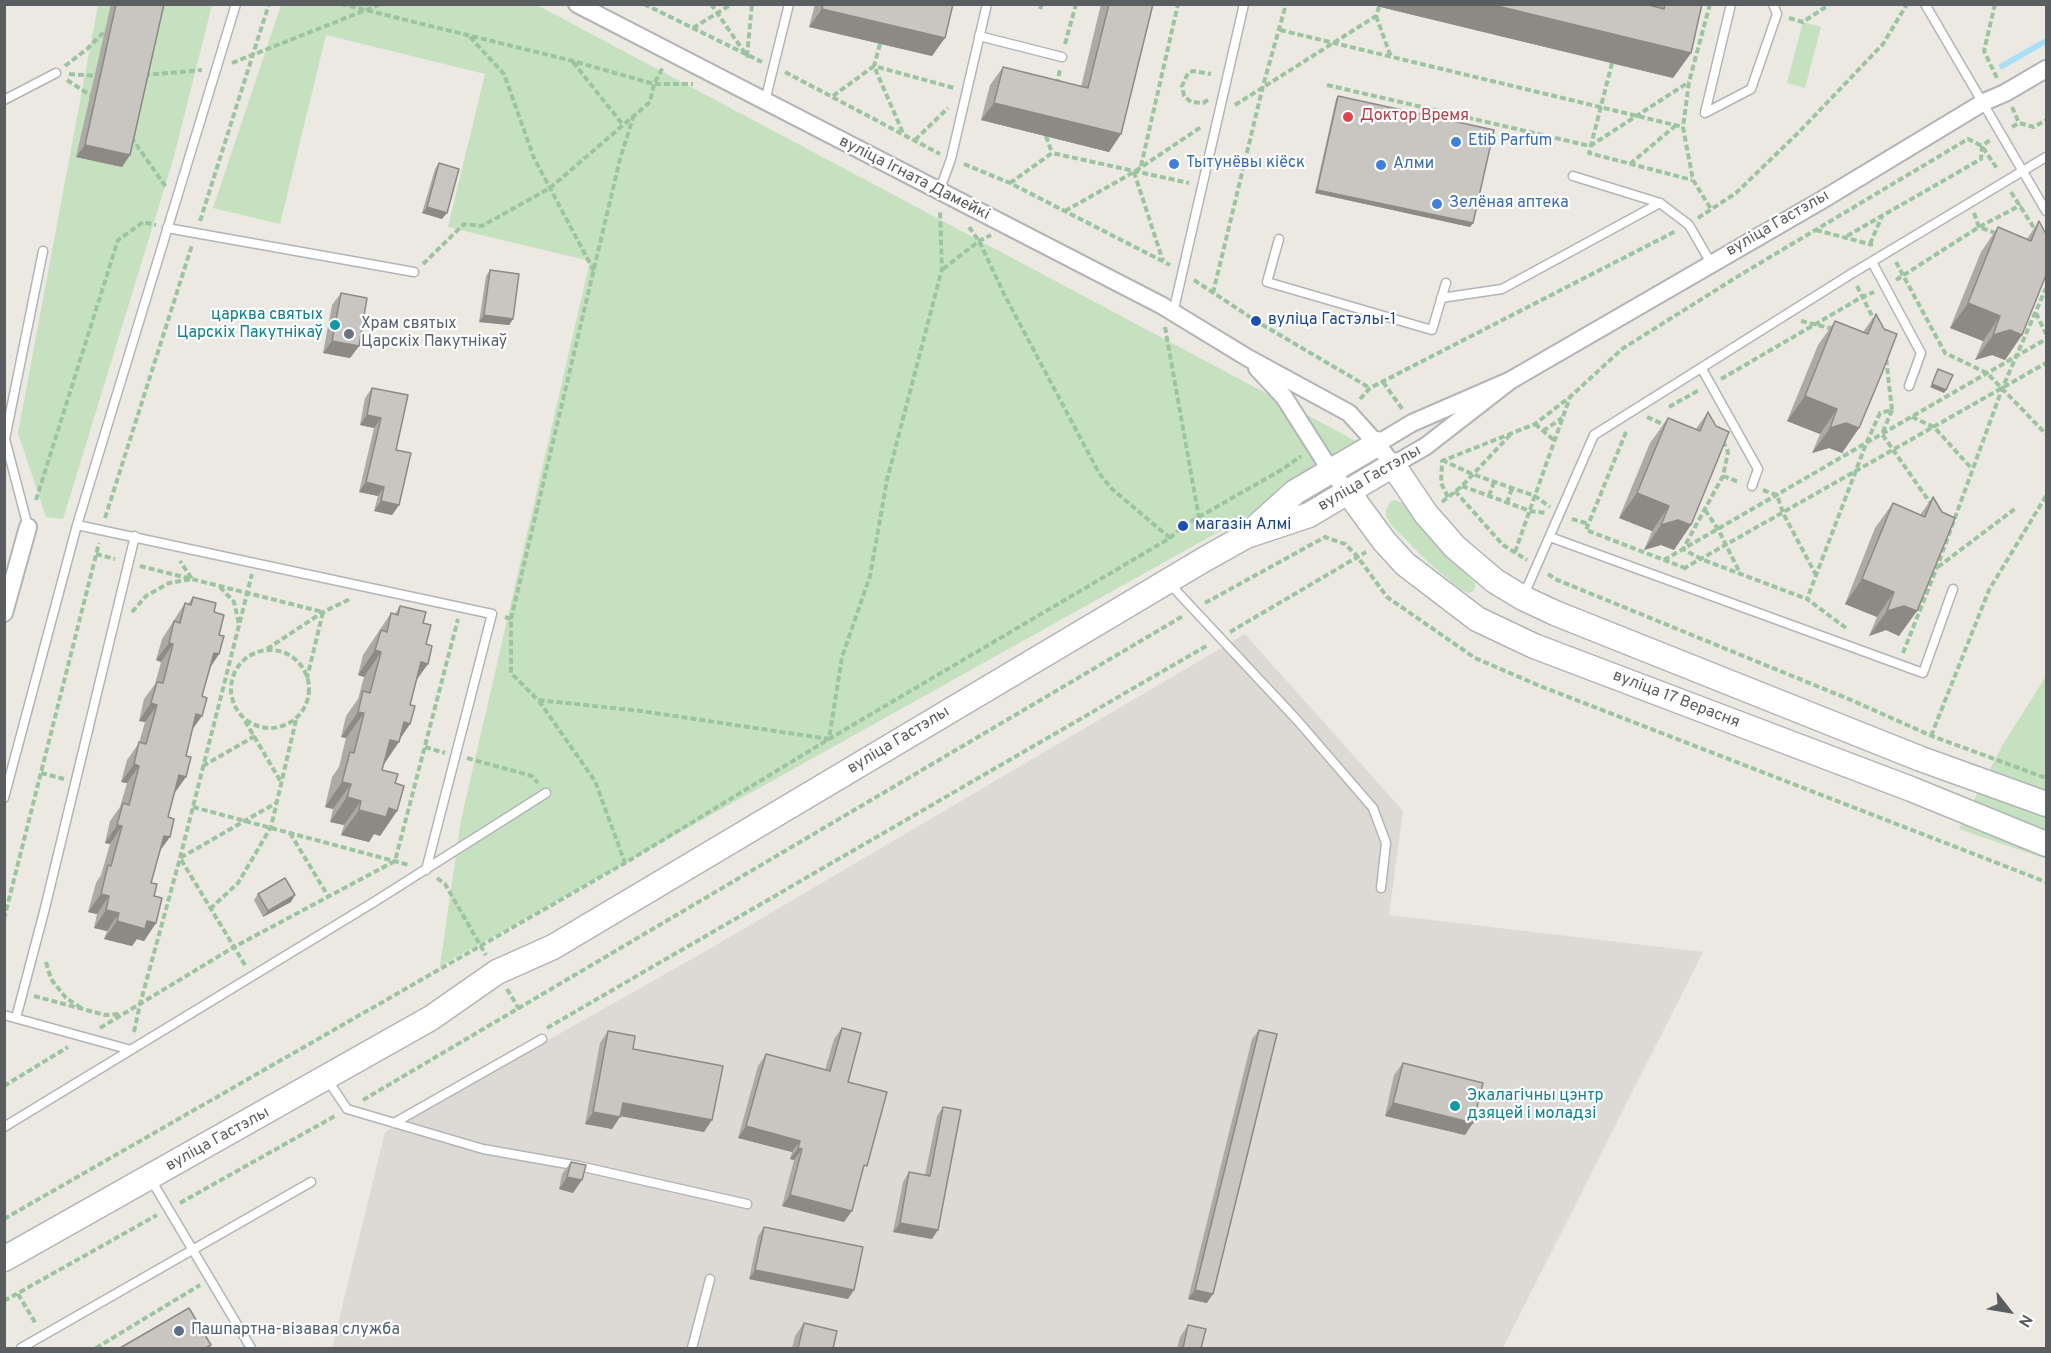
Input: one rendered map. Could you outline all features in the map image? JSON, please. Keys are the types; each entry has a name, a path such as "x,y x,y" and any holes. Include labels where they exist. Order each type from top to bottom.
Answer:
{"main road":[{"name":"вуліца Гастэлы","path":"1246,536 1295,492 1377,444"},
{"name":"вуліца Гастэлы","path":"4,1259 501,979 1167,581 1246,536 1309,515 1393,465"},
{"path":"1393,465 1426,514 1455,548 1495,581 1523,598 1555,613 1921,759 2046,804"},
{"name":"вуліца 17 Верасня","path":"1348,492 1384,541 1405,564 1477,619 1534,646 1911,789 2046,844"}],"street":[{"name":"вуліца Ігната Дамейкі","path":"578,4 1167,309 1248,358 1349,413 1393,465"},
{"name":"вуліца Гастэлы","path":"1377,444 1412,423 1511,380 1822,200 1984,102 2005,93 2046,69"},
{"name":"вуліца Ігната Дамейкі","path":"1248,358 1284,397 1331,471 1348,492"},
{"name":"вуліца Гастэлы","path":"1393,465 1426,446 1511,380"},
{"path":"4,613 28,527"}],"lane":[{"path":"4,798 77,525 236,4"},
{"path":"765,102 789,4"},
{"path":"944,194 987,4"},
{"path":"1167,309 1183,273 1244,4"},
{"path":"1731,4 1706,113 1751,89 1777,14 1773,4"},
{"path":"1925,4 2046,212"},
{"path":"979,36 1062,57"},
{"path":"4,100 56,73"},
{"path":"1523,598 1594,435 1851,274 2046,157"},
{"path":"1573,176 1660,203 1689,225 1711,263"},
{"path":"1441,298 1502,290 1660,203"},
{"path":"167,228 414,272"},
{"path":"1279,239 1267,282 1432,330 1446,283"},
{"path":"28,527 5,439 43,251"},
{"path":"1872,262 1921,353 1909,386"},
{"path":"1702,369 1758,469 1752,486"},
{"path":"77,525 492,614 426,870"},
{"path":"15,1018 45,908 135,536"},
{"path":"1550,537 1923,673 1953,589"},
{"path":"1167,581 1297,720 1373,808 1386,843 1381,888"},
{"path":"4,1127 426,870 546,793"},
{"path":"4,1015 131,1050"},
{"path":"394,1123 542,1039"},
{"path":"327,1078 347,1109 483,1149 579,1166 747,1204"},
{"path":"150,1178 251,1348"},
{"path":"21,1348 311,1182"},
{"path":"692,1348 710,1279"}],"path":[{"path":"4,918 102,529 269,4"},
{"path":"341,4 573,61 654,84 699,84"},
{"path":"644,4 833,96 951,159 1010,183 1163,261 1256,321 1370,388"},
{"path":"652,9 659,4"},
{"path":"711,4 747,56"},
{"path":"693,28 732,4"},
{"path":"747,56 752,4"},
{"path":"1056,90 1076,4"},
{"path":"1141,167 1178,4"},
{"path":"1213,293 1263,86 1286,4"},
{"path":"1349,413 1370,388 1689,225 1736,194 1883,44 1907,4"},
{"path":"1995,4 1984,51 2000,84"},
{"path":"1803,22 1829,5"},
{"path":"1376,16 1391,57"},
{"path":"103,103 56,73 87,49 113,23"},
{"path":"1280,30 1683,127"},
{"path":"469,37 504,74 534,158 594,271"},
{"path":"880,44 874,66 903,134"},
{"path":"414,272 464,224 482,226 550,188 650,102 654,84 671,53"},
{"path":"573,61 623,124"},
{"path":"1612,63 1589,153 1693,180"},
{"path":"833,96 874,66"},
{"path":"874,66 955,88"},
{"path":"1211,74 1193,71 1188,73 1182,86 1184,96 1191,102 1203,103 1212,98"},
{"path":"1327,85 1590,146 1689,82"},
{"path":"915,140 966,91"},
{"path":"625,863 595,781 538,700 511,673 511,619 620,159 634,115"},
{"path":"1846,237 1981,159 1982,146 2001,133 2019,123 2034,127 2046,120"},
{"path":"1630,164 1675,126"},
{"path":"125,127 175,201"},
{"path":"1046,136 1052,153"},
{"path":"1442,461 1535,424 1570,397 1622,350 1740,275 1968,139"},
{"path":"1010,183 1052,153 1202,185"},
{"path":"1134,172 1163,261"},
{"path":"944,194 979,241 1005,296 1099,473 1112,489 1170,538"},
{"path":"829,739 842,657 870,576 887,480 942,269 944,194"},
{"path":"1641,423 1862,297 1885,287 1980,227 2038,196"},
{"path":"1971,204 1980,227 2002,236"},
{"path":"1870,244 1882,215"},
{"path":"28,527 118,240 143,222 167,228"},
{"path":"942,269 979,241 1006,227"},
{"path":"1816,230 1892,251 1945,353 1987,373 2046,434"},
{"path":"1851,274 1875,324"},
{"path":"1898,664 1937,567 2002,388 2046,288"},
{"path":"1167,309 1199,518"},
{"path":"2036,313 2046,334"},
{"path":"1784,316 1838,330"},
{"path":"1642,572 2046,339"},
{"path":"1882,434 1892,410 1886,354"},
{"path":"1665,580 2046,363"},
{"path":"1383,382 1412,423"},
{"path":"1698,391 1702,401"},
{"path":"1515,552 1570,397"},
{"path":"1808,599 1853,472 1880,413 1892,410"},
{"path":"1633,411 1669,427"},
{"path":"1912,417 1934,427 1972,469"},
{"path":"1543,431 1563,418"},
{"path":"1535,424 1555,441"},
{"path":"1633,427 1625,432 1586,530 1685,568"},
{"path":"1683,549 1723,476 1728,452 1718,432"},
{"path":"1882,434 1931,505"},
{"path":"1426,514 1462,486 1510,435"},
{"path":"4,1219 625,863 829,739 1170,538 1183,526 1283,469 1315,446"},
{"path":"1426,446 1442,461 1535,496 1560,515"},
{"path":"1718,448 1758,469"},
{"path":"1442,461 1441,483 1448,497"},
{"path":"1723,476 1776,495 1783,513 1817,576"},
{"path":"1489,496 1494,482"},
{"path":"1462,486 1530,511 1560,515 1589,524"},
{"path":"1508,502 1512,488"},
{"path":"1455,492 1503,545 1555,579 1851,700 1932,736 2046,778"},
{"path":"1921,759 1989,590 2046,496"},
{"path":"1937,567 2016,508"},
{"path":"1705,510 1718,529 1739,572"},
{"path":"1944,523 1950,532"},
{"path":"4,1301 347,1109 1194,609 1325,537 1345,543 1387,597 1474,658 1540,686 2046,882"},
{"path":"542,1039 547,1028 1384,541"},
{"path":"1683,549 1701,559 1808,599 1851,632"},
{"path":"96,554 323,612"},
{"path":"131,1050 140,1004 180,858 255,562"},
{"path":"125,619 146,596 169,584 192,579"},
{"path":"217,585 234,602 239,625"},
{"path":"265,650 323,612 372,587"},
{"path":"4,1086 234,946 395,861 462,607"},
{"path":"306,678 323,612"},
{"path":"492,614 511,619"},
{"path":"276,650 277,642"},
{"path":"210,909 238,883 271,827 296,719 309,700 310,689 304,668 287,653 265,650 254,653 237,668 232,678 232,700 281,782"},
{"path":"226,677 232,678"},
{"path":"538,700 641,711 829,739"},
{"path":"244,719 265,729 287,725 296,719"},
{"path":"203,767 255,736"},
{"path":"425,747 532,776 546,793"},
{"path":"180,858 276,802"},
{"path":"193,807 426,870 445,884 519,1009"},
{"path":"290,833 328,897"},
{"path":"180,858 252,976"},
{"path":"22,993 105,1015 123,1014"},
{"path":"96,1348 210,1279"},
{"path":"18,1294 43,1336"}],"shaded area":[{"path":"1245,634 1403,811 1389,915 1703,952 1503,1348 332,1348 385,1132 706,951"}],"green space":[{"path":"98,5 212,5 173,160 63,519 46,517 18,433"},
{"path":"281,5 537,5 1369,448 440,966 461,820 590,261 448,227 485,74 326,35 280,224 213,208"},
{"path":"1803,22 1821,27 1805,88 1787,83"},
{"path":"1395,500 1405,504 1425,531 1475,583 1475,589 1472,592 1468,593 1459,588 1429,563 1391,525 1386,516 1386,510 1391,501"},
{"path":"2046,676 2046,859 1959,829 2002,746"}],"building":[{"path":"116,4 164,4 130,155 85,145"},
{"path":"823,4 953,4 945,38 822,9"},
{"path":"1109,4 1153,4 1121,134 994,103 1003,67 1088,88"},
{"path":"1489,4 1645,4 1664,9 1665,4 1702,4 1691,53"},
{"path":"1338,96 1494,130 1473,223 1317,190"},
{"path":"439,163 459,169 447,213 427,207"},
{"path":"2039,221 2046,234 2046,275 2022,335 2010,330 1993,335 2000,316 1968,303 1998,227 2031,241"},
{"path":"490,270 519,274 513,319 484,315"},
{"path":"341,293 367,298 359,346 332,341"},
{"path":"1876,314 1884,329 1897,334 1882,373 1859,428 1846,423 1830,428 1837,409 1805,396 1835,321 1868,334"},
{"path":"1938,369 1953,375 1946,390 1932,384"},
{"path":"372,388 408,395 396,450 411,453 399,505 381,501 384,487 366,482 381,418 367,415"},
{"path":"1708,412 1716,426 1729,432 1691,525 1678,520 1661,525 1669,506 1637,493 1668,418 1700,431"},
{"path":"1933,497 1942,512 1955,518 1917,611 1904,606 1887,611 1894,592 1862,579 1893,503 1925,517"},
{"path":"193,597 216,603 214,612 224,615 219,635 224,636 219,654 214,653 202,696 207,698 202,716 196,714 186,756 191,757 186,777 179,775 168,817 174,819 170,837 164,836 151,883 157,884 154,896 162,898 156,923 147,921 145,929 117,921 119,913 106,910 109,896 101,894 108,865 111,866 122,826 117,825 123,803 129,805 139,766 134,764 139,742 146,744 157,705 151,703 157,682 163,683 173,644 169,643 174,621 180,623 185,603 191,605"},
{"path":"400,606 426,612 423,623 431,625 426,644 432,646 428,664 421,662 410,705 415,706 410,724 404,722 399,742 390,740 382,770 398,774 395,783 404,786 397,811 389,808 386,817 359,810 361,801 347,797 351,784 342,782 350,752 354,753 364,713 358,712 363,691 370,693 381,652 375,650 381,630 387,632 391,613 398,615"},
{"path":"285,878 295,895 268,911 258,894"},
{"path":"842,1028 861,1033 848,1082 887,1092 852,1211 790,1195 802,1149 798,1148 800,1141 746,1126 766,1054 830,1071"},
{"path":"1259,1030 1277,1034 1213,1294 1195,1290"},
{"path":"608,1031 635,1036 633,1049 723,1066 712,1120 623,1103 620,1117 593,1112"},
{"path":"1403,1063 1483,1083 1473,1123 1393,1103"},
{"path":"943,1107 961,1110 938,1230 900,1223 909,1172 930,1176"},
{"path":"571,1162 586,1165 582,1180 567,1177"},
{"path":"764,1227 863,1247 854,1290 755,1270"},
{"path":"189,1308 211,1345 206,1348 120,1348"},
{"path":"804,1323 837,1331 833,1348 798,1348"},
{"path":"1188,1325 1206,1329 1201,1348 1183,1348"}],"waterway":[{"path":"2002,66 2046,41"}],"place":[{"name":"Доктор Время","path":"1348,117"},
{"name":"Etib Parfum","path":"1456,142"},
{"name":"Тытунёвы кіёск","path":"1174,164"},
{"name":"Алми","path":"1381,165"},
{"name":"Зелёная аптека","path":"1437,204"},
{"name":"вуліца Гастэлы-1","path":"1256,321"},
{"name":"царква святых Царскіх Пакутнікаў","path":"335,325"},
{"name":"Храм святых Царскіх Пакутнікаў","path":"349,334"},
{"name":"магазін Алмі","path":"1183,526"},
{"name":"Экалагічны цэнтр дзяцей і моладзі","path":"1455,1106"},
{"name":"Пашпартна-візавая служба","path":"179,1331"}]}
